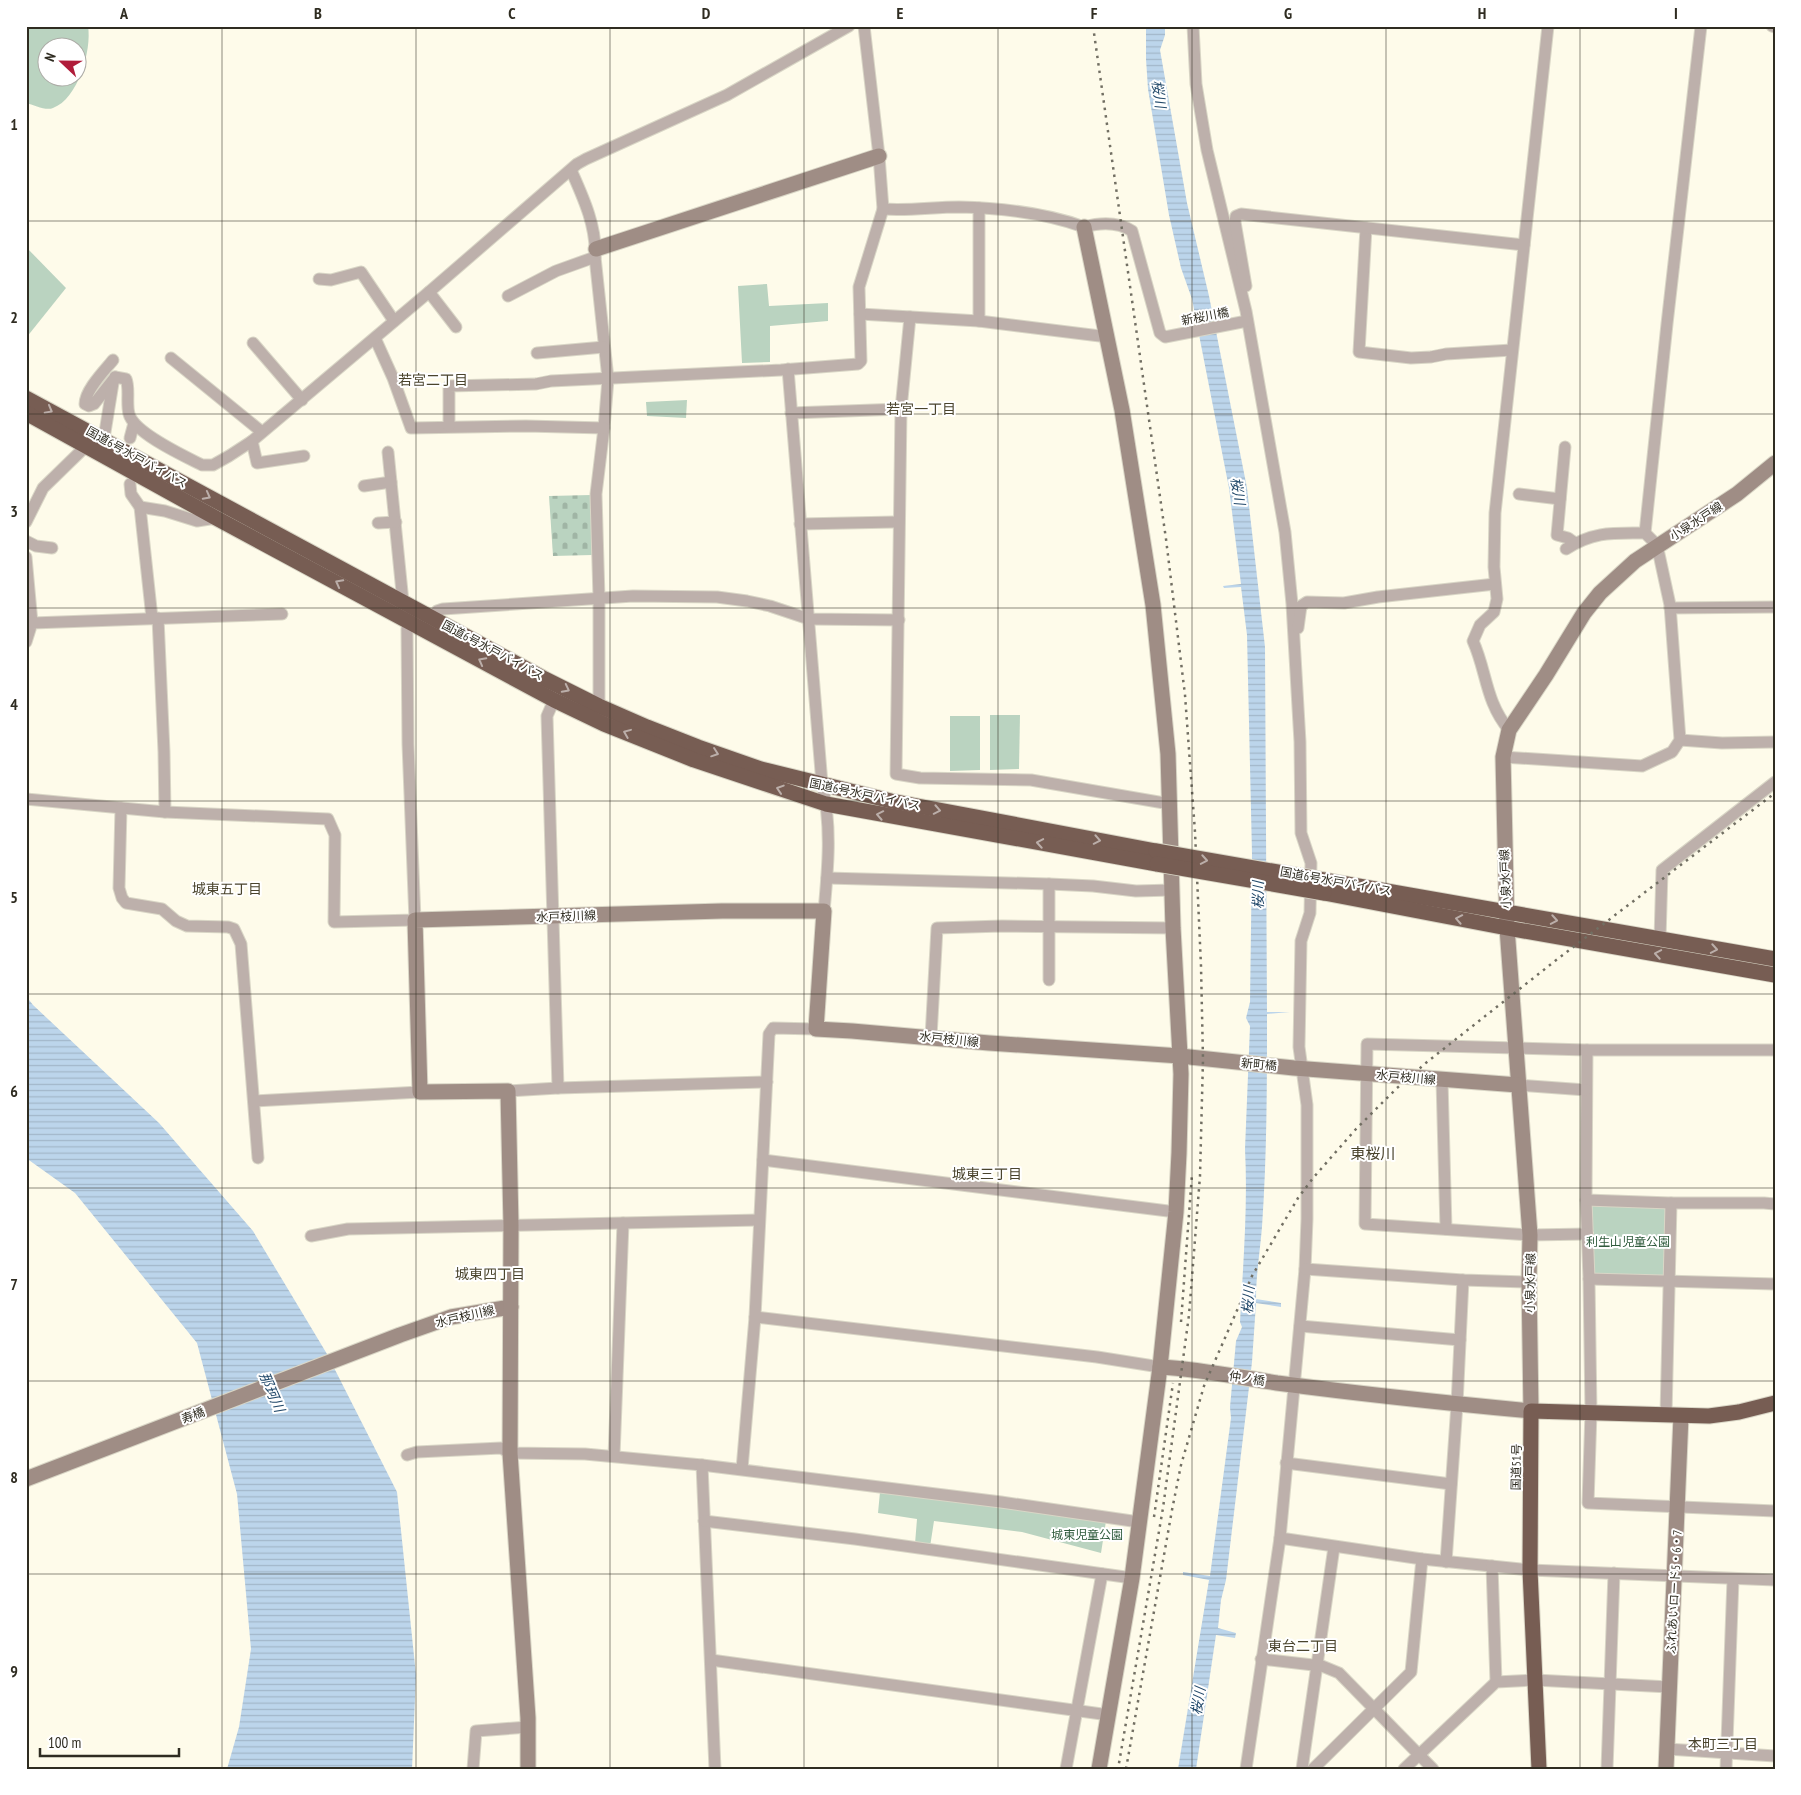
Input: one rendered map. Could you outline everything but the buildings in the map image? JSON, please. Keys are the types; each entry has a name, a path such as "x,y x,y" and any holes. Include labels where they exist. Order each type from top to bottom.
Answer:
{"highway":[{"name":"国道6号水戸バイパス","path":"26,398 68,428 95,443 408,610 554,700 604,724 694,760 826,804 1324,887 1506,911 1775,959"},
{"name":"国道6号水戸バイパス","path":"26,413 68,428"},
{"name":"国道6号水戸バイパス","path":"95,443 216,518 408,610 431,618 599,706 705,750 761,769 891,802 1157,858"},
{"name":"国道6号水戸バイパス","path":"1324,887 1507,928 1775,975"},
{"path":"1531,1411 1708,1416 1739,1412 1775,1403"},
{"name":"国道51号","path":"1531,1411 1530,1570 1539,1769"}],"main road":[{"path":"596,253 879,156"},
{"path":"1084,227 1122,410 1153,605 1168,754 1173,928 1180,1056 1176,1212 1160,1366 1132,1578 1098,1769"},
{"name":"小泉水戸線","path":"1531,1411 1530,1235 1506,911 1502,756 1509,730 1591,603 1623,571 1737,494 1775,463"},
{"name":"水戸枝川線","path":"415,920 722,911 824,911"},
{"path":"816,1029 824,911"},
{"path":"415,920 420,1092 508,1091"},
{"name":"水戸枝川線","path":"816,1029 1225,1061"},
{"name":"新町橋","path":"1225,1061 1298,1068"},
{"name":"水戸枝川線","path":"1298,1068 1518,1085"},
{"name":"水戸枝川線","path":"359,1351 451,1317 511,1307 508,1091"},
{"path":"511,1307 511,1482 521,1594 528,1727 528,1769"},
{"name":"寿橋","path":"26,1479 359,1351"},
{"name":"仲ノ橋","path":"1160,1366 1286,1384 1531,1411"},
{"name":"ふれあいロード5・6・7","path":"1666,1769 1682,1416"}],"street":[{"path":"116,377 123,377 128,382 126,402 129,417 146,434 202,466 213,464 252,441 302,400 522,210 586,158 727,94 849,26"},
{"path":"448,426 449,386 536,384 551,380 788,370 858,364 861,361 859,287 883,209 864,26"},
{"path":"1192,26 1196,84 1207,150 1245,319 1284,532 1300,742 1301,832 1311,864 1310,913 1301,941 1298,1068 1307,1105 1305,1269 1300,1326 1286,1384 1286,1463 1280,1538 1246,1769"},
{"path":"1509,730 1499,719 1485,684 1474,640 1480,625 1494,612 1497,599 1494,567 1495,513 1548,26"},
{"path":"1502,756 1642,766 1672,752 1680,740 1670,608 1658,546 1645,532 1701,26"},
{"path":"571,170 587,208 595,240 608,379 596,494 599,598 599,706"},
{"path":"883,209 979,208 1029,214 1084,227"},
{"path":"978,321 979,208"},
{"path":"1245,319 1246,280 1235,222 1236,216 1241,214 1524,245"},
{"name":"新桜川橋","path":"1084,227 1111,224 1132,231 1160,333 1165,337 1245,319"},
{"path":"1366,228 1359,352 1411,358 1512,350"},
{"path":"508,296 596,253"},
{"path":"319,279 331,280 361,272 394,321"},
{"path":"429,292 456,326"},
{"path":"860,314 978,321 1108,337"},
{"path":"910,317 901,409 896,774 920,778 1031,780 1170,804"},
{"path":"375,338 393,378 411,428 448,426 604,428"},
{"path":"253,343 302,400"},
{"path":"537,353 604,347"},
{"path":"171,358 262,432"},
{"path":"113,360 97,380 85,399 85,404 89,406 94,404 116,377"},
{"path":"788,370 822,784 829,837 824,911"},
{"path":"26,522 43,488 82,450 95,443 105,432 112,383 116,377"},
{"path":"791,414 901,409"},
{"path":"130,438 134,423"},
{"path":"252,441 257,463 304,456"},
{"path":"1565,448 1557,535 1568,538 1570,546 1597,534 1645,532"},
{"path":"26,799 164,812 328,819 335,835 334,922 415,920 408,744 408,610 388,452"},
{"path":"364,486 391,482"},
{"path":"130,484 131,494 140,507 155,618 164,752 164,812"},
{"path":"1519,494 1560,499"},
{"path":"140,507 165,511 197,521 216,518"},
{"path":"378,523 396,522"},
{"path":"800,524 895,522"},
{"path":"26,541 36,546 52,548"},
{"path":"26,557 32,624 26,642"},
{"path":"1294,644 1297,638 1301,606 1307,602 1344,603 1378,597 1495,584"},
{"path":"431,618 437,611 443,609 633,596 718,597 770,606 809,619 899,620"},
{"path":"1670,608 1775,607"},
{"path":"32,624 282,614"},
{"path":"554,700 548,716 558,1088"},
{"path":"1680,740 1722,743 1775,742"},
{"path":"1660,939 1662,870 1775,782"},
{"path":"121,808 119,888 122,898 126,903 162,909 176,922 187,926 228,927 234,929 241,944 258,1158"},
{"path":"827,878 1049,884 1136,891 1172,890"},
{"path":"1049,884 1049,980"},
{"path":"931,1037 937,928 1049,926 1173,928"},
{"path":"742,1469 755,1317 769,1034 773,1028 816,1029"},
{"path":"1587,1234 1530,1235 1365,1224 1367,1044 1587,1050 1775,1050"},
{"path":"1587,1050 1586,1200 1591,1412 1588,1503 1775,1511"},
{"path":"1442,1080 1446,1229"},
{"path":"508,1091 767,1082"},
{"path":"1518,1085 1586,1090"},
{"path":"254,1101 420,1092"},
{"path":"763,1160 1176,1212"},
{"path":"1586,1200 1671,1203 1764,1202 1775,1204"},
{"path":"1666,1415 1671,1203"},
{"path":"311,1236 348,1229 759,1220"},
{"path":"614,1456 622,1223"},
{"path":"1305,1269 1463,1280 1529,1282"},
{"path":"1589,1279 1775,1284"},
{"path":"1446,1562 1463,1280"},
{"path":"755,1317 1160,1366"},
{"path":"1300,1326 1460,1340"},
{"path":"407,1455 417,1452 501,1448 510,1453 585,1454 702,1464 1001,1502 1140,1522"},
{"path":"1286,1463 1450,1484"},
{"path":"702,1464 715,1769"},
{"path":"704,1521 855,1539 1132,1578"},
{"path":"1280,1538 1422,1559 1530,1570 1775,1580"},
{"path":"1302,1769 1334,1547"},
{"path":"1313,1769 1411,1672 1422,1559"},
{"path":"1492,1566 1496,1682"},
{"path":"1607,1769 1614,1573"},
{"path":"1066,1769 1102,1574"},
{"path":"1726,1769 1733,1579"},
{"path":"1261,1659 1322,1666 1339,1673 1433,1769"},
{"path":"710,1660 1109,1715"},
{"path":"1404,1769 1496,1682 1535,1680 1670,1686"},
{"path":"473,1769 476,1731 528,1727"},
{"path":"1667,1749 1775,1756"}],"green space":[{"path":"26,26 88,26 89,36 88,48 88,38 38,38 38,88 74,88 62,103 50,109 26,103"},
{"path":"26,247 66,288 26,338"},
{"path":"767,284 769,306 828,303 828,321 770,326 770,362 742,363 738,286"},
{"path":"687,400 686,418 647,416 646,402"},
{"path":"591,495 592,555 553,556 549,496"},
{"path":"990,715 1020,715 1019,769 990,770"},
{"path":"950,716 980,716 980,770 950,771"},
{"name":"利生山児童公園","path":"1592,1206 1665,1207 1665,1273 1662,1277 1597,1275 1594,1273 1594,1232 1590,1230 1590,1208"},
{"name":"城東児童公園","path":"880,1492 1106,1521 1101,1553 1022,1532 934,1521 930,1547 915,1544 917,1519 878,1513"}],"water":[{"name":"桜川","path":"1146,26 1165,26 1165,35 1160,50 1187,203 1209,296 1247,488 1265,647 1267,1012 1290,1012 1267,1014 1265,1174 1256,1290 1256,1299 1281,1303 1281,1307 1256,1303 1252,1362 1226,1580 1221,1600 1218,1628 1236,1633 1235,1638 1216,1635 1196,1769 1178,1769 1209,1580 1183,1575 1183,1572 1210,1576 1231,1418 1230,1407 1236,1341 1242,1327 1240,1322 1246,1214 1245,1149 1250,1026 1246,1018 1250,1002 1252,854 1247,635 1241,587 1224,588 1223,586 1241,584 1229,488 1192,299 1181,268 1169,215 1148,89"},
{"name":"那珂川","path":"26,996 33,1005 159,1123 253,1231 327,1354 397,1492 416,1675 412,1769 227,1769 239,1727 251,1649 237,1494 197,1343 75,1193 26,1158"}],"railway":[{"path":"1093,26 1166,539 1185,695 1195,832 1203,1059 1200,1176 1189,1315 1163,1508 1118,1769"},
{"path":"1126,1769 1181,1465 1204,1386 1252,1276 1298,1198 1356,1129 1397,1088 1427,1062 1555,961 1775,793"},
{"path":"1181,1322 1192,1174"},
{"path":"1154,1517 1173,1383"}],"district":[{"name":"若宮二丁目","path":"433,380"},
{"name":"若宮一丁目","path":"921,409"},
{"name":"城東五丁目","path":"227,889"},
{"name":"東桜川","path":"1373,1153"},
{"name":"城東三丁目","path":"987,1174"},
{"name":"城東四丁目","path":"490,1274"},
{"name":"東台二丁目","path":"1303,1646"},
{"name":"本町三丁目","path":"1723,1744"}]}
